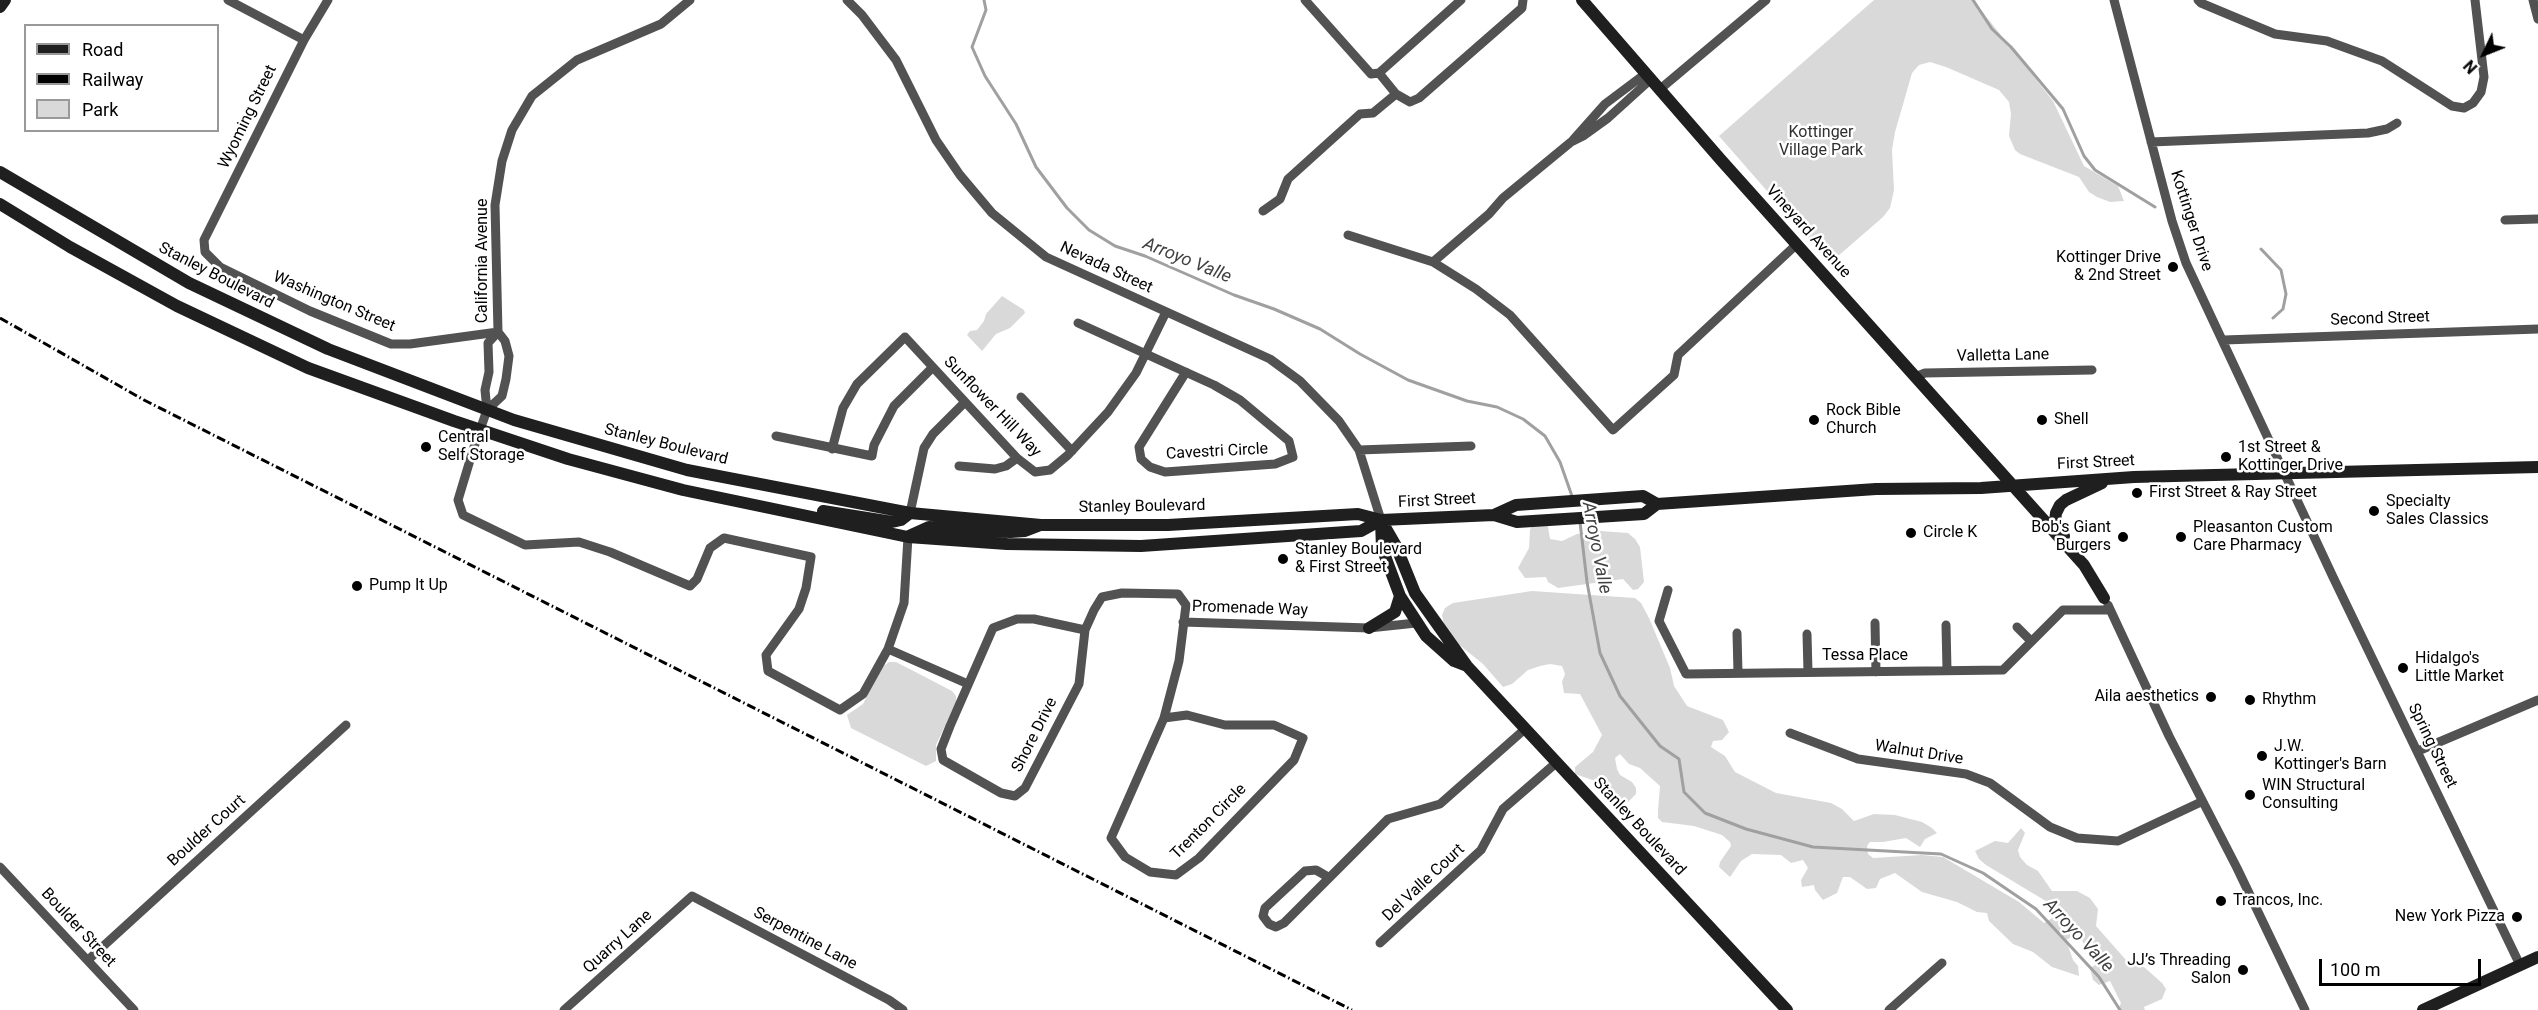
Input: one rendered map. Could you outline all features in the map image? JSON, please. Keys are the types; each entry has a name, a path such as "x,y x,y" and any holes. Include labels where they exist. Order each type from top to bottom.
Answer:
{"main road":[{"path":"0,7 5,0"},
{"name":"Vineyard Avenue","path":"1582,0 1659,90 2080,561"},
{"name":"Stanley Boulevard","path":"0,172 180,278 328,349 487,410 576,439 687,470 910,513 1041,525 1168,525 1358,514 1382,520 1396,546 1415,593 1467,666 1787,1010"},
{"path":"0,204 70,247 177,306 308,368 568,459 683,490 908,537 1065,546 1141,546 1361,531 1382,520"},
{"name":"First Street","path":"1494,514 1517,522 1644,514 1657,504 1876,489 1981,488 2111,479 2538,467"},
{"path":"683,490 687,470"},
{"path":"2104,598 2080,561 2078,551 2058,529 2055,521 2056,513 2066,500 2111,479"},
{"name":"First Street","path":"1382,520 1494,514 1516,505 1643,496 1657,504"},
{"path":"777,510 811,510 892,522 901,520 910,513"},
{"name":"Stanley Boulevard","path":"1382,520 1382,548 1400,596 1416,623 1433,642 1454,661 1467,666"},
{"path":"908,537 929,527 1010,532 1025,531 1041,525"},
{"path":"1369,628 1395,612 1400,596"},
{"path":"2423,1010 2538,957"}],"street":[{"path":"228,0 303,40"},
{"name":"Wyoming Street","path":"205,252 204,240 303,40 328,0"},
{"name":"California Avenue","path":"487,410 502,396 509,356 506,341 498,332 495,205 502,161 512,130 532,96 571,64 661,24 690,0"},
{"name":"Nevada Street","path":"848,0 896,60 936,140 960,175 992,213 1046,257 1102,285 1270,359 1300,381 1339,421 1359,450 1382,520"},
{"path":"1305,0 1375,74 1396,94 1410,102 1419,98 1522,9 1523,0"},
{"path":"1375,74 1461,0"},
{"path":"1659,90 1766,0"},
{"name":"Kottinger Drive","path":"2114,0 2151,142 2186,263 2285,474"},
{"path":"2198,0 2275,34 2327,41 2382,61 2452,106 2464,108 2473,103 2481,92 2484,77 2475,0"},
{"path":"2533,0 2538,19"},
{"path":"1433,262 1489,214 1503,198 1571,142 1605,104 1648,77"},
{"path":"1263,211 1280,199 1287,179 1360,114 1373,112 1396,94"},
{"path":"2151,142 2368,134 2387,129 2397,123"},
{"path":"2505,220 2538,219"},
{"path":"1348,235 1433,262 1476,289 1510,315 1613,430 1674,375 1678,355 1797,244"},
{"name":"Washington Street","path":"205,252 220,267 310,311 391,344 410,344 498,332"},
{"name":"Sunflower Hill Way","path":"832,449 843,408 857,384 905,337 1017,458 1035,472 1050,470 1072,451 1108,412 1136,373 1166,312"},
{"name":"Cavestri Circle","path":"1078,323 1186,372 1240,400 1268,421 1289,441 1293,457 1275,464 1253,466 1164,472 1150,467 1141,459 1139,447 1186,372"},
{"name":"Second Street","path":"2224,340 2538,329"},
{"name":"California Avenue","path":"498,332 488,343 489,372 485,390 487,410 458,500 463,515 525,545 579,542 610,552 690,586 698,579 710,548 724,538 811,557 806,588 799,609 766,655 768,671 840,710 863,694 888,649"},
{"path":"776,436 872,456 874,445 894,406 933,368"},
{"name":"Valletta Lane","path":"1915,376 1925,373 2092,370"},
{"path":"1021,397 1072,451"},
{"path":"910,513 924,448 933,434 965,402"},
{"path":"1359,450 1471,446"},
{"path":"959,466 994,469 1006,466 1017,458"},
{"name":"Spring Street","path":"2285,474 2520,965"},
{"path":"908,537 904,603 888,649 968,684 993,628 1005,622 1034,619 1085,630"},
{"name":"Tessa Place","path":"1668,590 1659,621 1686,674 2003,670 2063,610 2110,610"},
{"name":"Promenade Way","path":"1085,630 1102,597 1122,593 1178,594 1186,605 1183,622 1369,628 1416,623"},
{"path":"2104,598 2201,802 2237,868 2305,1010"},
{"name":"Trenton Circle","path":"1164,718 1187,715 1225,725 1274,725 1304,738 1294,759 1199,858 1176,875 1149,872 1125,857 1111,838 1164,718 1179,661 1183,622"},
{"path":"1875,623 1876,672"},
{"path":"1946,625 1947,670"},
{"path":"2017,627 2031,641"},
{"name":"Shore Drive","path":"968,684 941,749 943,760 1001,793 1015,796 1025,788 1079,684 1085,630"},
{"path":"1737,633 1738,673"},
{"path":"1807,634 1808,672"},
{"path":"2418,751 2538,700"},
{"name":"Boulder Court","path":"88,960 346,725"},
{"path":"1329,877 1316,870 1305,871 1265,908 1263,916 1269,924 1276,927 1284,923 1388,819 1440,804 1525,729"},
{"name":"Walnut Drive","path":"1790,733 1858,759 1966,774 1990,783 2050,827 2077,838 2118,841 2201,802"},
{"name":"Del Valle Court","path":"1380,943 1481,850 1503,808 1556,763"},
{"name":"Boulder Street","path":"0,867 134,1010"},
{"name":"Quarry Lane","path":"564,1010 692,896"},
{"name":"Serpentine Lane","path":"692,896 890,1000 903,1010"},
{"path":"1889,1010 1942,963"}],"green space":[{"name":"Kottinger Village Park","path":"1874,0 1973,0 2053,101 2084,166 2118,186 2124,201 2110,202 2097,197 2089,192 2079,177 2020,154 2015,150 2009,136 2011,114 2009,102 1999,90 1930,62 1919,65 1912,73 1895,132 1892,150 1894,190 1890,208 1883,217 1830,263 1719,136"},
{"path":"1002,296 1024,310 1025,313 1010,328 996,334 982,351 967,335 970,331 977,330 986,314"},
{"path":"1547,521 1550,539 1562,541 1577,534 1600,531 1628,533 1640,547 1644,582 1638,589 1633,590 1623,579 1558,588 1548,582 1546,577 1525,578 1518,568 1529,548 1530,530 1532,525"},
{"path":"1532,591 1635,598 1641,603 1649,618 1670,668 1674,686 1687,706 1723,720 1729,732 1722,740 1713,741 1711,747 1725,756 1735,772 1776,793 1831,803 1842,809 1854,821 1874,814 1895,815 1922,822 1937,833 1925,839 1920,847 1906,838 1870,842 1867,846 1868,854 1873,858 1922,855 1943,857 2019,902 2044,923 2052,918 2049,903 1986,865 1975,851 1995,841 2008,843 2021,828 2025,833 2018,850 2020,857 2027,865 2038,871 2052,891 2077,891 2090,898 2098,909 2096,926 2126,960 2135,966 2144,967 2162,983 2166,989 2162,999 2144,1007 2145,1010 2118,1010 2121,1003 2110,981 2099,985 2093,980 2090,968 2100,962 2088,953 2082,940 2074,936 2066,940 2073,960 2078,966 2079,976 2052,967 2033,952 2013,944 1989,921 1987,913 1977,912 1957,902 1922,892 1895,873 1880,879 1876,888 1867,889 1850,877 1843,877 1837,893 1823,900 1814,885 1802,887 1801,880 1808,868 1803,860 1791,863 1781,855 1752,854 1741,861 1730,877 1719,867 1731,846 1730,842 1722,835 1694,826 1662,822 1658,818 1660,786 1640,768 1629,764 1620,754 1615,758 1617,769 1620,775 1632,782 1636,788 1636,794 1628,802 1617,806 1607,796 1601,783 1575,774 1575,767 1593,752 1602,735 1580,694 1564,693 1562,682 1565,674 1562,666 1550,664 1528,670 1512,684 1503,687 1483,664 1457,643 1444,624 1442,615 1445,608 1453,603"},
{"path":"889,662 896,662 952,691 956,696 956,702 936,745 936,761 926,766 851,728 847,715 863,704 881,668"}],"waterway":[{"name":"Arroyo Valle","path":"984,0 986,10 972,47 985,76 1016,124 1036,167 1067,208 1089,230 1115,246 1145,256 1320,329 1408,380 1467,401 1497,407 1523,419 1545,436 1560,462 1573,499"},
{"path":"1973,0 1992,29 2011,47 2063,109 2084,156 2095,170 2155,207"},
{"path":"2261,249 2281,270 2286,294 2283,309 2273,318"},
{"name":"Arroyo Valle","path":"1580,522 1587,582 1600,653 1620,696 1660,746 1679,759 1684,792 1705,813 1746,829 1813,847 1941,854 1983,873 2036,909 2099,977 2120,1010"}],"railway":[{"path":"0,318 144,400 1352,1010"}],"place":[{"name":"Kottinger Drive & 2nd Street","path":"2173,267"},
{"name":"Rock Bible Church","path":"1814,420"},
{"name":"Shell","path":"2042,420"},
{"name":"Central Self Storage","path":"426,447"},
{"name":"1st Street & Kottinger Drive","path":"2226,457"},
{"name":"First Street & Ray Street","path":"2137,493"},
{"name":"Specialty Sales Classics","path":"2374,511"},
{"name":"Circle K","path":"1911,533"},
{"name":"Bob's Giant Burgers","path":"2123,537"},
{"name":"Pleasanton Custom Care Pharmacy","path":"2181,537"},
{"name":"Stanley Boulevard & First Street","path":"1283,559"},
{"name":"Pump It Up","path":"357,586"},
{"name":"Hidalgo's Little Market","path":"2403,668"},
{"name":"Aila aesthetics","path":"2211,697"},
{"name":"Rhythm","path":"2250,700"},
{"name":"J.W. Kottinger's Barn","path":"2262,756"},
{"name":"WIN Structural Consulting","path":"2250,795"},
{"name":"Trancos, Inc.","path":"2221,901"},
{"name":"New York Pizza","path":"2517,917"},
{"name":"JJ’s Threading Salon","path":"2243,970"}]}
